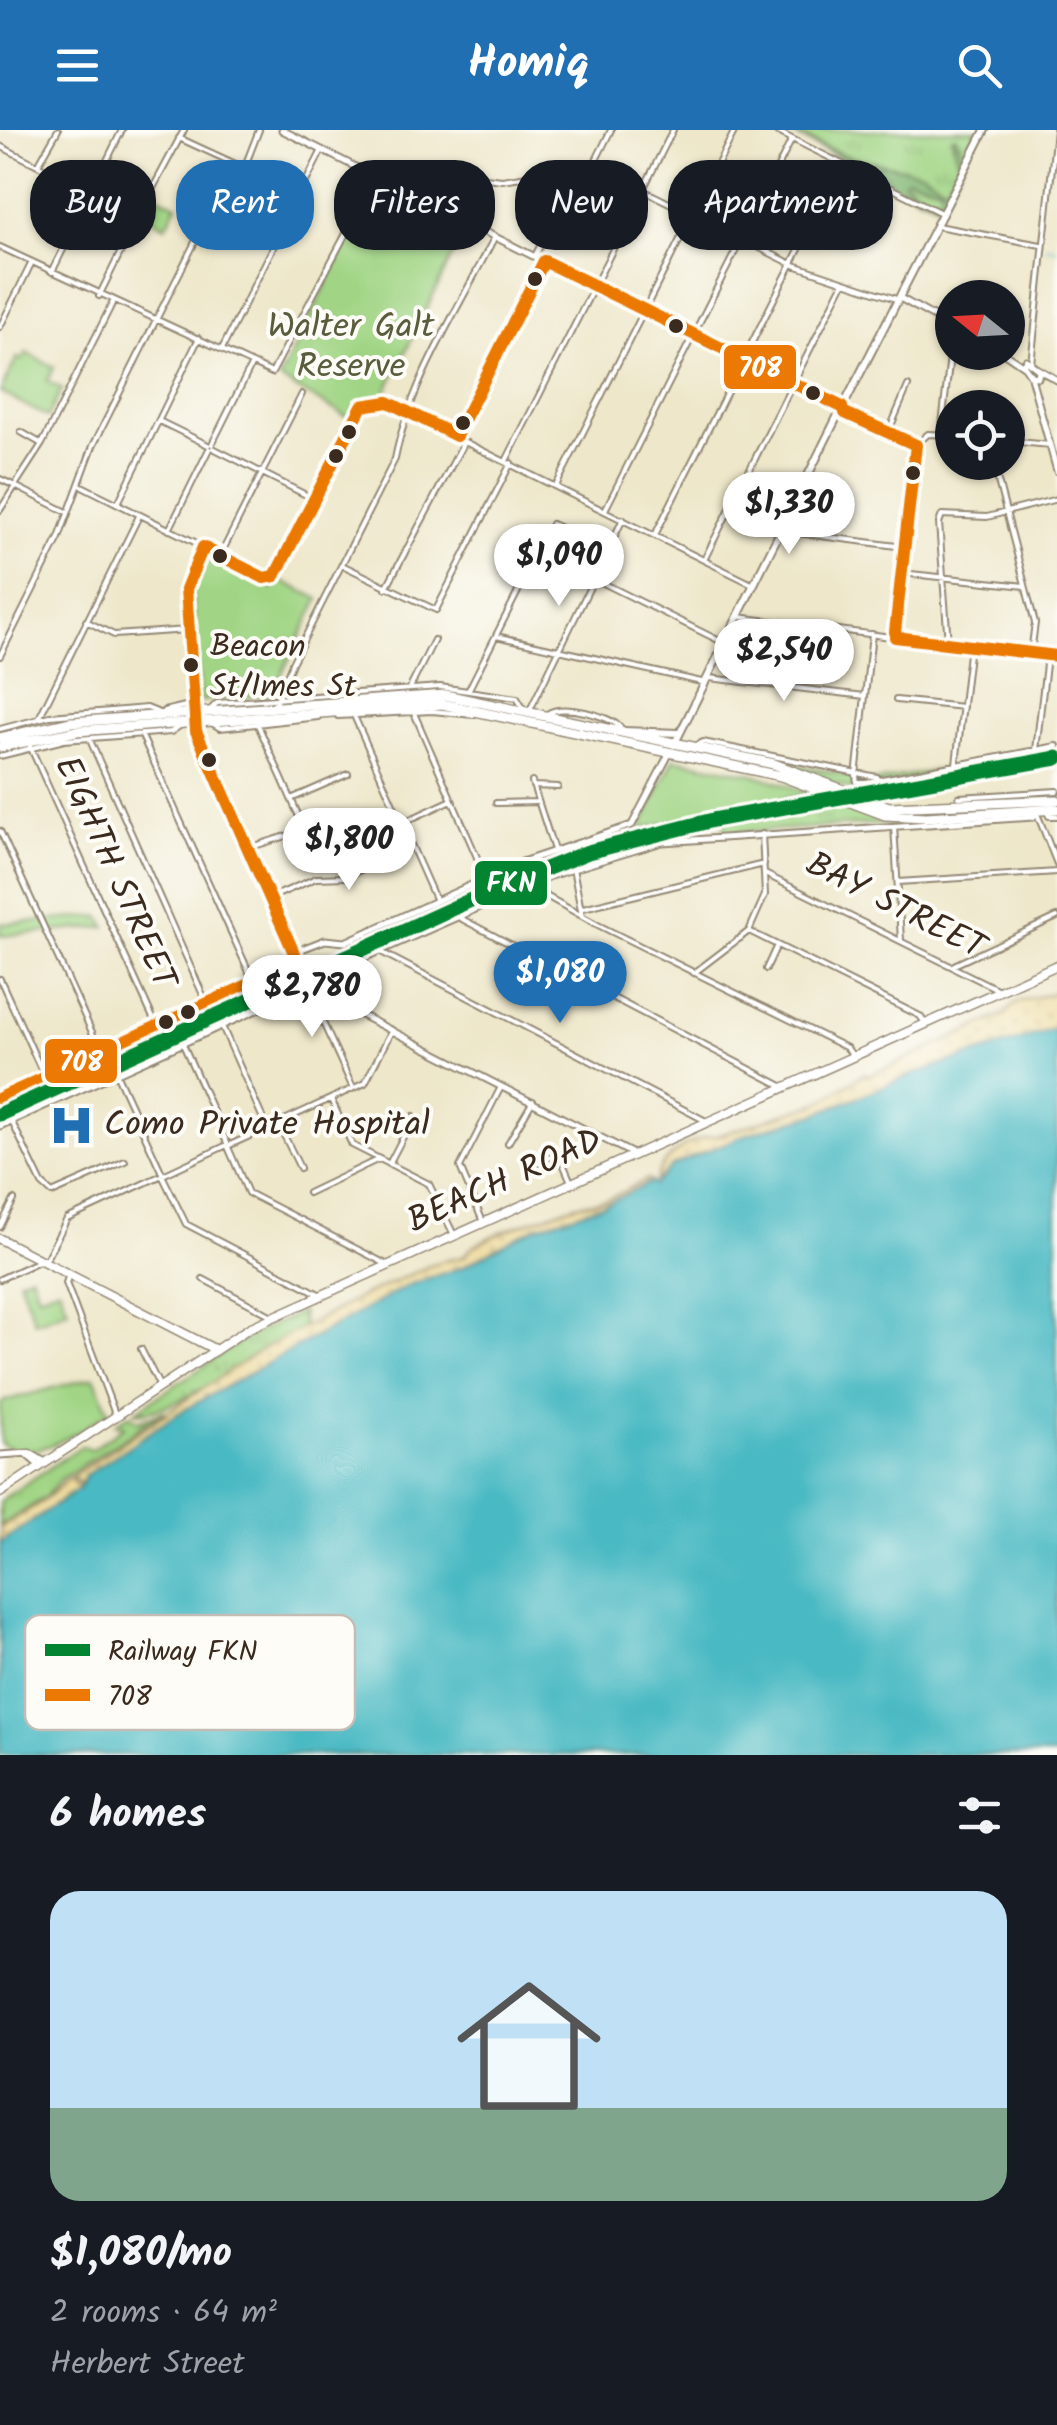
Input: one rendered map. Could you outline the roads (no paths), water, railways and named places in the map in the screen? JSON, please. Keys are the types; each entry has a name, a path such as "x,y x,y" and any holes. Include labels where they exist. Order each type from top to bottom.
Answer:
{"highway":[{"path":"0,738 61,723 423,695 467,693 522,714"},
{"path":"275,706 355,713 442,704 623,731 643,740"},
{"path":"0,748 198,712"},
{"path":"543,718 757,760 906,813"},
{"path":"675,743 781,776 862,808 906,813 1042,812 1057,800"}],"main road":[{"path":"623,731 675,743 984,130"},
{"name":"BEACH ROAD","path":"0,1493 216,1350 274,1317 1057,965"},
{"path":"0,1240 216,1350"}],"street":[{"path":"41,160 58,130"},
{"path":"107,160 122,130"},
{"path":"156,182 184,130"},
{"path":"245,160 259,130"},
{"path":"282,130 342,160"},
{"path":"596,160 611,130"},
{"path":"648,178 673,130"},
{"path":"720,160 735,130"},
{"path":"774,130 834,160"},
{"path":"1056,130 1030,344 1038,399 1057,471"},
{"path":"179,138 227,160"},
{"path":"782,160 792,139"},
{"path":"0,146 30,162"},
{"path":"222,349 322,150"},
{"path":"893,190 942,214"},
{"path":"937,226 1041,245"},
{"path":"495,236 916,445"},
{"path":"0,246 113,302 276,372 339,250"},
{"path":"52,272 63,250"},
{"path":"100,296 122,250"},
{"path":"0,656 68,512 90,454 191,250"},
{"path":"275,706 394,458 412,400 488,250"},
{"path":"535,256 538,250"},
{"path":"341,565 434,611 612,250"},
{"path":"556,486 674,250"},
{"path":"605,510 737,250"},
{"path":"762,250 791,264 899,300 935,318"},
{"path":"655,535 798,250"},
{"path":"456,436 544,261"},
{"path":"0,328 32,262"},
{"path":"704,560 844,282"},
{"path":"0,510 42,444 113,302"},
{"path":"118,503 200,338"},
{"path":"169,530 252,364"},
{"path":"1025,365 1054,379"},
{"path":"888,432 908,386"},
{"path":"220,556 302,394"},
{"path":"80,485 264,578 275,576 360,408 382,401 755,586"},
{"path":"159,421 314,499"},
{"path":"21,432 42,444"},
{"path":"893,634 916,445 924,436 935,435"},
{"path":"386,588 465,440"},
{"path":"1025,443 1050,444"},
{"path":"0,478 68,512"},
{"path":"998,480 1034,623 1031,652"},
{"path":"948,643 939,522 942,514 986,517 1057,499"},
{"path":"40,718 139,515"},
{"path":"522,714 623,520"},
{"path":"0,756 28,743 171,732 216,703 275,706 410,688 467,693 553,523 609,548"},
{"path":"782,531 904,547"},
{"path":"204,548 186,586 197,734 353,1088"},
{"path":"901,573 1025,586"},
{"path":"594,578 726,644"},
{"path":"739,617 1057,656"},
{"path":"86,621 114,635 189,630"},
{"path":"856,776 876,634"},
{"path":"496,636 707,680 865,696"},
{"path":"410,688 434,640"},
{"path":"956,764 970,646"},
{"path":"1036,750 1048,654"},
{"path":"896,700 963,707"},
{"path":"0,729 40,718 145,708 160,715"},
{"path":"0,1098 254,983 308,947 328,940 345,942 554,850 630,826 675,743 522,714 355,713 220,728 198,712"},
{"path":"413,712 486,878"},
{"path":"355,713 436,901"},
{"path":"258,725 305,830"},
{"path":"140,734 254,983"},
{"path":"89,738 207,1004"},
{"path":"693,746 703,742 856,776 882,777 1057,746"},
{"name":"EIGHTH STREET","path":"28,743 157,1027"},
{"path":"757,760 772,757"},
{"path":"292,799 348,774"},
{"path":"554,850 533,784 558,787"},
{"path":"958,796 1057,791"},
{"path":"402,823 452,800"},
{"path":"496,803 537,802"},
{"path":"248,848 363,812"},
{"path":"0,1126 530,885 572,868 662,842 1042,812 1057,864"},
{"path":"894,826 902,940"},
{"path":"0,831 100,1052"},
{"path":"694,973 749,932 765,898 762,833"},
{"path":"270,898 316,878 345,877 412,846"},
{"path":"583,908 764,864"},
{"path":"572,868 582,916"},
{"path":"898,882 1057,872"},
{"name":"BAY STREET","path":"765,874 999,990"},
{"path":"530,885 582,916 847,1048 852,1056"},
{"path":"459,916 468,926 782,1086"},
{"path":"954,965 1057,917"},
{"path":"749,932 920,1016 925,1023"},
{"path":"766,969 777,945"},
{"path":"380,952 706,1121"},
{"path":"0,980 44,1078"},
{"path":"310,985 634,1154"},
{"path":"221,1024 268,1128"},
{"path":"0,1279 43,1261 66,1219 367,1080 392,1030"},
{"path":"182,1042 248,1194 387,1266"},
{"path":"116,1073 186,1224 321,1295"},
{"path":"483,1222 460,1167 502,1085"},
{"path":"330,1099 352,1145 429,1184 454,1235"},
{"path":"508,1143 533,1101"},
{"path":"389,1164 414,1116"},
{"path":"11,1120 42,1184 52,1193 125,1162"},
{"path":"278,1123 300,1168"},
{"path":"534,1164 572,1147"},
{"path":"558,1154 571,1182"},
{"path":"308,1193 379,1159"},
{"path":"0,1227 14,1200"},
{"path":"68,1274 66,1281 116,1416"},
{"path":"202,1279 274,1317"},
{"path":"142,1349 160,1387"},
{"path":"0,1455 28,1455 39,1466"},
{"path":"28,1455 39,1466"}],"water":[{"path":"1057,1028 1057,1755 0,1755 0,1543 80,1488 84,1476 182,1411 409,1285 462,1267 536,1227 606,1204 651,1182 654,1185 672,1166 747,1134 816,1114 917,1073"}],"waterway":[{"path":"1047,247 1057,249"}],"rail line":[{"name":"FKN","path":"0,1114 493,890 588,852 713,820 1057,758"}],"place":[{"name":"Beacon St/Imes St","path":"191,665"},
{"name":"Como Private Hospital","path":"71,1126"}],"park label":[{"name":"Walter Galt Reserve","path":"351,348"}]}
